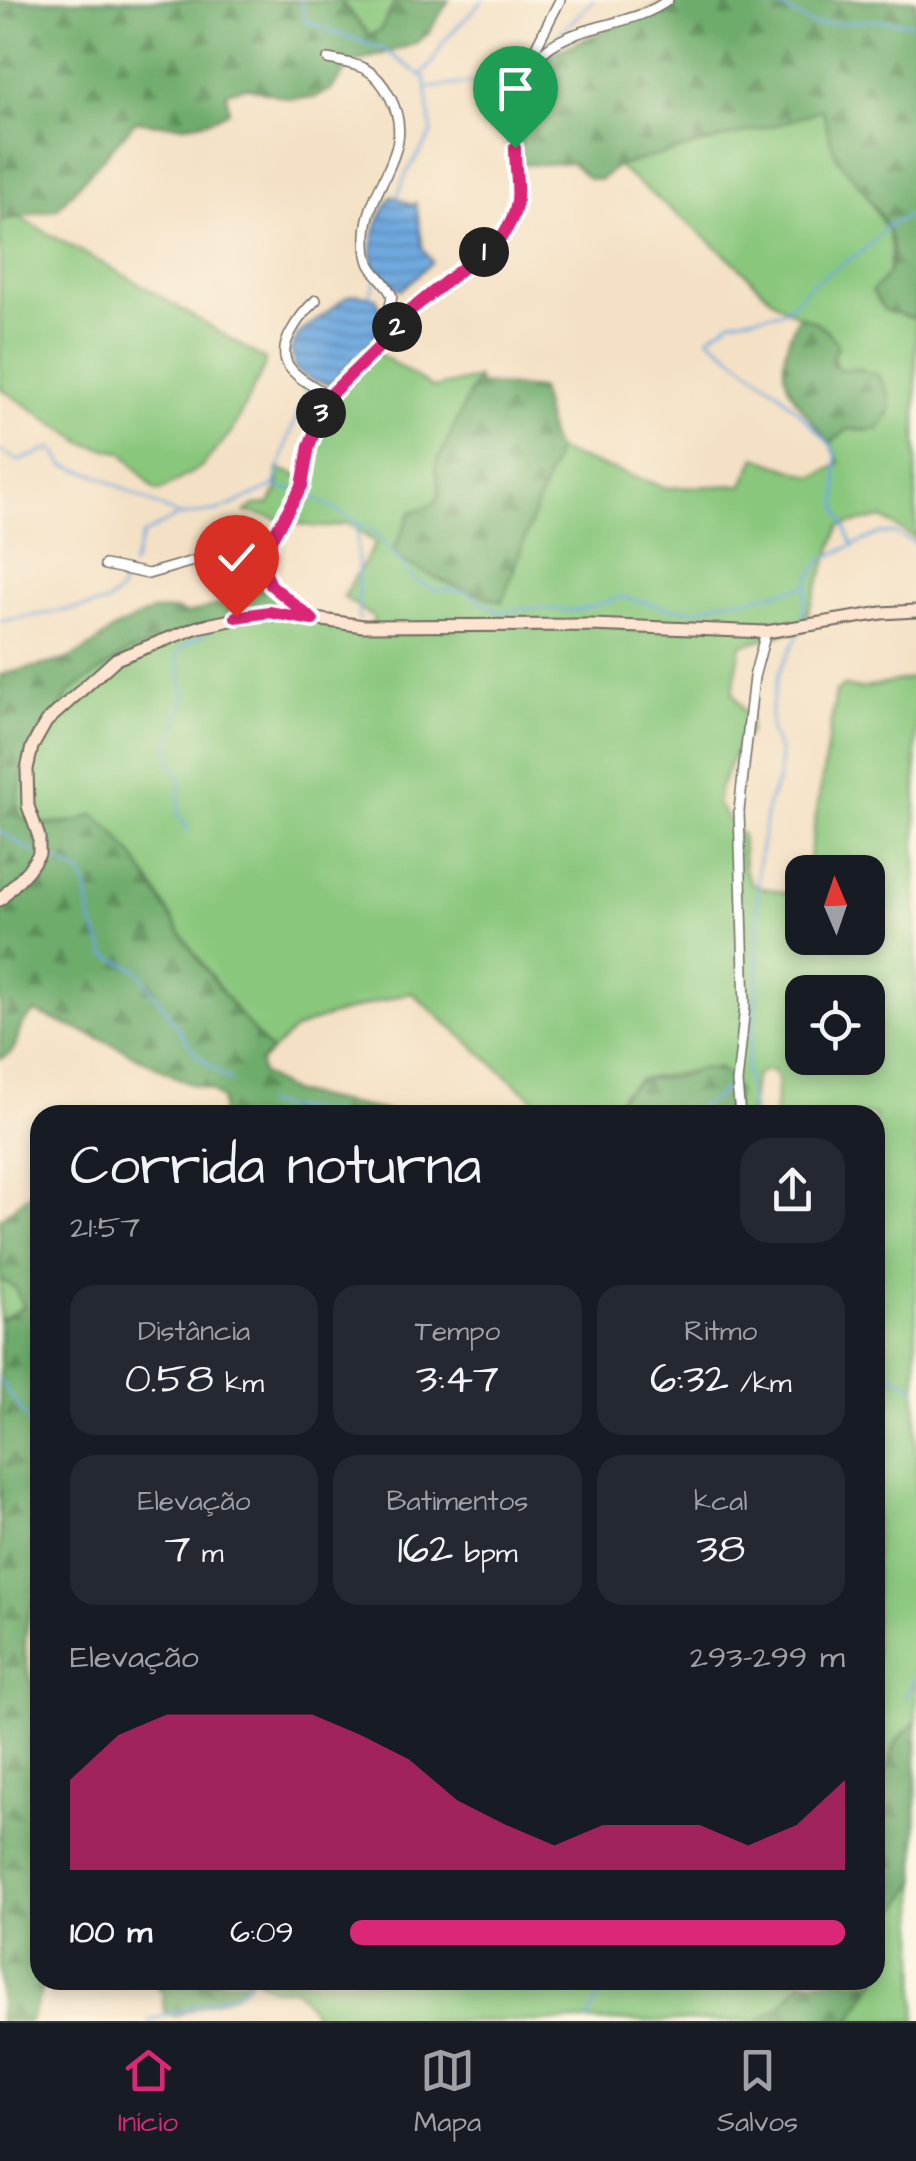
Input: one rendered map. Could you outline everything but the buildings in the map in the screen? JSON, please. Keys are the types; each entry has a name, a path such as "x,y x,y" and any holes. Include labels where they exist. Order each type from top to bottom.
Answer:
{"main road":[{"path":"0,900 39,854 39,836 27,797 27,769 32,747 46,722 82,686 116,660 198,627 269,612 376,626 591,625 766,632 882,612 916,611"}],"street":[{"path":"313,620 271,585 264,566 272,538 302,486 309,446 329,396 407,314 490,247 512,220 519,198 515,158 518,113 536,47 560,0"},
{"path":"529,75 538,57 556,44 645,14 668,0"},
{"path":"328,59 364,66 378,78 393,104 401,130 366,230 368,266 392,296 382,344"},
{"path":"316,300 298,318 284,344 283,355 295,372 329,396"},
{"path":"105,565 148,574 221,553 264,566"},
{"path":"738,1105 745,972 739,811 754,677 766,632"}],"green space":[{"path":"0,0 340,0 369,35 380,31 396,0 449,0 428,34 414,44 350,64 332,89 314,98 288,98 247,87 226,92 229,111 206,121 172,125 136,121 57,209 0,221"},
{"path":"340,0 396,0 380,31 369,35"},
{"path":"675,0 916,0 916,319 884,310 872,291 888,273 892,258 887,228 837,155 822,109 617,166 600,180 588,178 572,163 518,165 522,108 534,61"},
{"path":"822,108 837,158 859,182 888,232 891,250 884,310 916,319 916,539 882,518 840,526 802,628 741,645 733,692 750,721 749,733 738,746 717,804 742,836 744,869 752,885 785,893 785,955 885,955 885,855 810,855 836,692 844,686 861,689 916,677 916,1722 899,1739 885,1775 885,1105 775,1105 778,1081 774,1072 765,1071 755,1078 750,1105 733,1105 734,1089 719,1068 640,1079 622,1093 615,1105 541,1105 411,992 314,1021 294,1030 271,1052 239,1015 179,931 148,877 82,821 31,824 20,817 17,803 25,762 70,692 129,652 249,613 370,630 374,618 343,597 376,543 347,523 309,526 245,512 255,505 269,504 278,490 278,469 300,476 308,473 334,396 378,353 433,388 477,378 435,467 438,498 411,512 394,550 445,581 502,601 557,451 667,488 743,485 756,457 814,477 840,464 830,443 849,429 867,431 860,369 838,369 816,322 779,305 720,250 617,166 790,121"},
{"path":"18,217 135,281 265,360 232,431 201,467 160,491 155,490 123,453 86,444 0,388 0,221"},
{"path":"799,316 817,323 831,335 838,346 831,359 838,369 860,369 878,375 887,390 890,409 878,430 849,429 830,443 795,399 784,371 784,355"},
{"path":"477,378 480,384 540,389 550,437 557,451 502,602 421,571 396,557 394,550 411,512 430,506 438,498 435,467"},
{"path":"262,576 273,590 309,618 249,613 129,652 70,692 25,762 17,803 20,816 37,823 76,822 93,814 107,826 142,869 202,964 271,1052 260,1062 261,1073 291,1092 355,1105 222,1105 212,1090 188,1083 108,1042 35,1012 22,1025 14,1049 0,1059 0,675 65,660 152,611 187,614 241,598 256,588"},
{"path":"699,1068 727,1075 737,1092 734,1105 616,1105 631,1086 641,1081 684,1075"},
{"path":"30,1194 30,1616 25,1656 30,1674 30,1990 42,1990 30,2021 0,2021 0,1320 24,1307 14,1287 0,1279 0,1218"},
{"path":"0,1279 14,1287 24,1307 0,1320"},
{"path":"916,1722 916,1881 890,1922 885,1955 885,1773 897,1740"},
{"path":"916,1881 916,2021 850,2021 869,1990 885,1990 890,1922"},
{"path":"240,1990 174,2016 164,2011 162,1992"},
{"path":"297,1990 795,1990 759,2021 320,2021"},
{"path":"795,1990 869,1990 850,2021 759,2021"}],"water":[{"path":"392,196 412,205 416,203 423,249 432,262 401,290 380,275 372,250 383,211"},
{"path":"348,296 376,298 381,312 380,325 369,346 331,384 312,380 295,370 291,350 299,334"}],"waterway":[{"path":"300,0 306,22 385,50 425,78 432,134 406,174 396,200"},
{"path":"422,74 444,41 483,0"},
{"path":"552,42 593,0"},
{"path":"706,0 783,8 812,25 873,20 916,23"},
{"path":"428,88 482,82 527,61"},
{"path":"853,546 838,509 836,454 831,445 778,391 708,337 732,320 781,312 810,285 864,250 887,226 916,212"},
{"path":"369,295 376,280"},
{"path":"275,485 309,385"},
{"path":"0,451 19,461 53,448 64,465 96,475 177,515"},
{"path":"132,566 143,535 178,516 218,511 275,486 297,491"},
{"path":"304,492 377,534 416,581 434,589 465,591 499,612 536,608 576,611 622,597 695,610 726,600 807,586"},
{"path":"357,523 359,620"},
{"path":"802,620 809,579 823,559 878,534 894,533 916,544"},
{"path":"0,621 105,604 118,594 129,573"},
{"path":"189,831 178,814 181,780 167,750 185,701 177,654 212,629"},
{"path":"751,1105 746,1070 757,999 758,865 768,804 778,780 780,753 771,732 771,709 779,672 800,631"},
{"path":"0,831 34,853"},
{"path":"41,857 81,874 87,887 90,917 106,955 138,970 196,1054 231,1082"},
{"path":"704,1105 733,1083"},
{"path":"264,1104 271,1105"},
{"path":"885,1370 916,1388"},
{"path":"0,1381 30,1422"},
{"path":"905,1699 916,1675"},
{"path":"149,2021 240,1990"},
{"path":"587,2021 603,1990"}],"route":[{"path":"236,617 269,612 313,620 271,585 264,560 272,538 297,500 312,435 323,409 332,392 407,314 502,236 519,198 515,148"}]}
